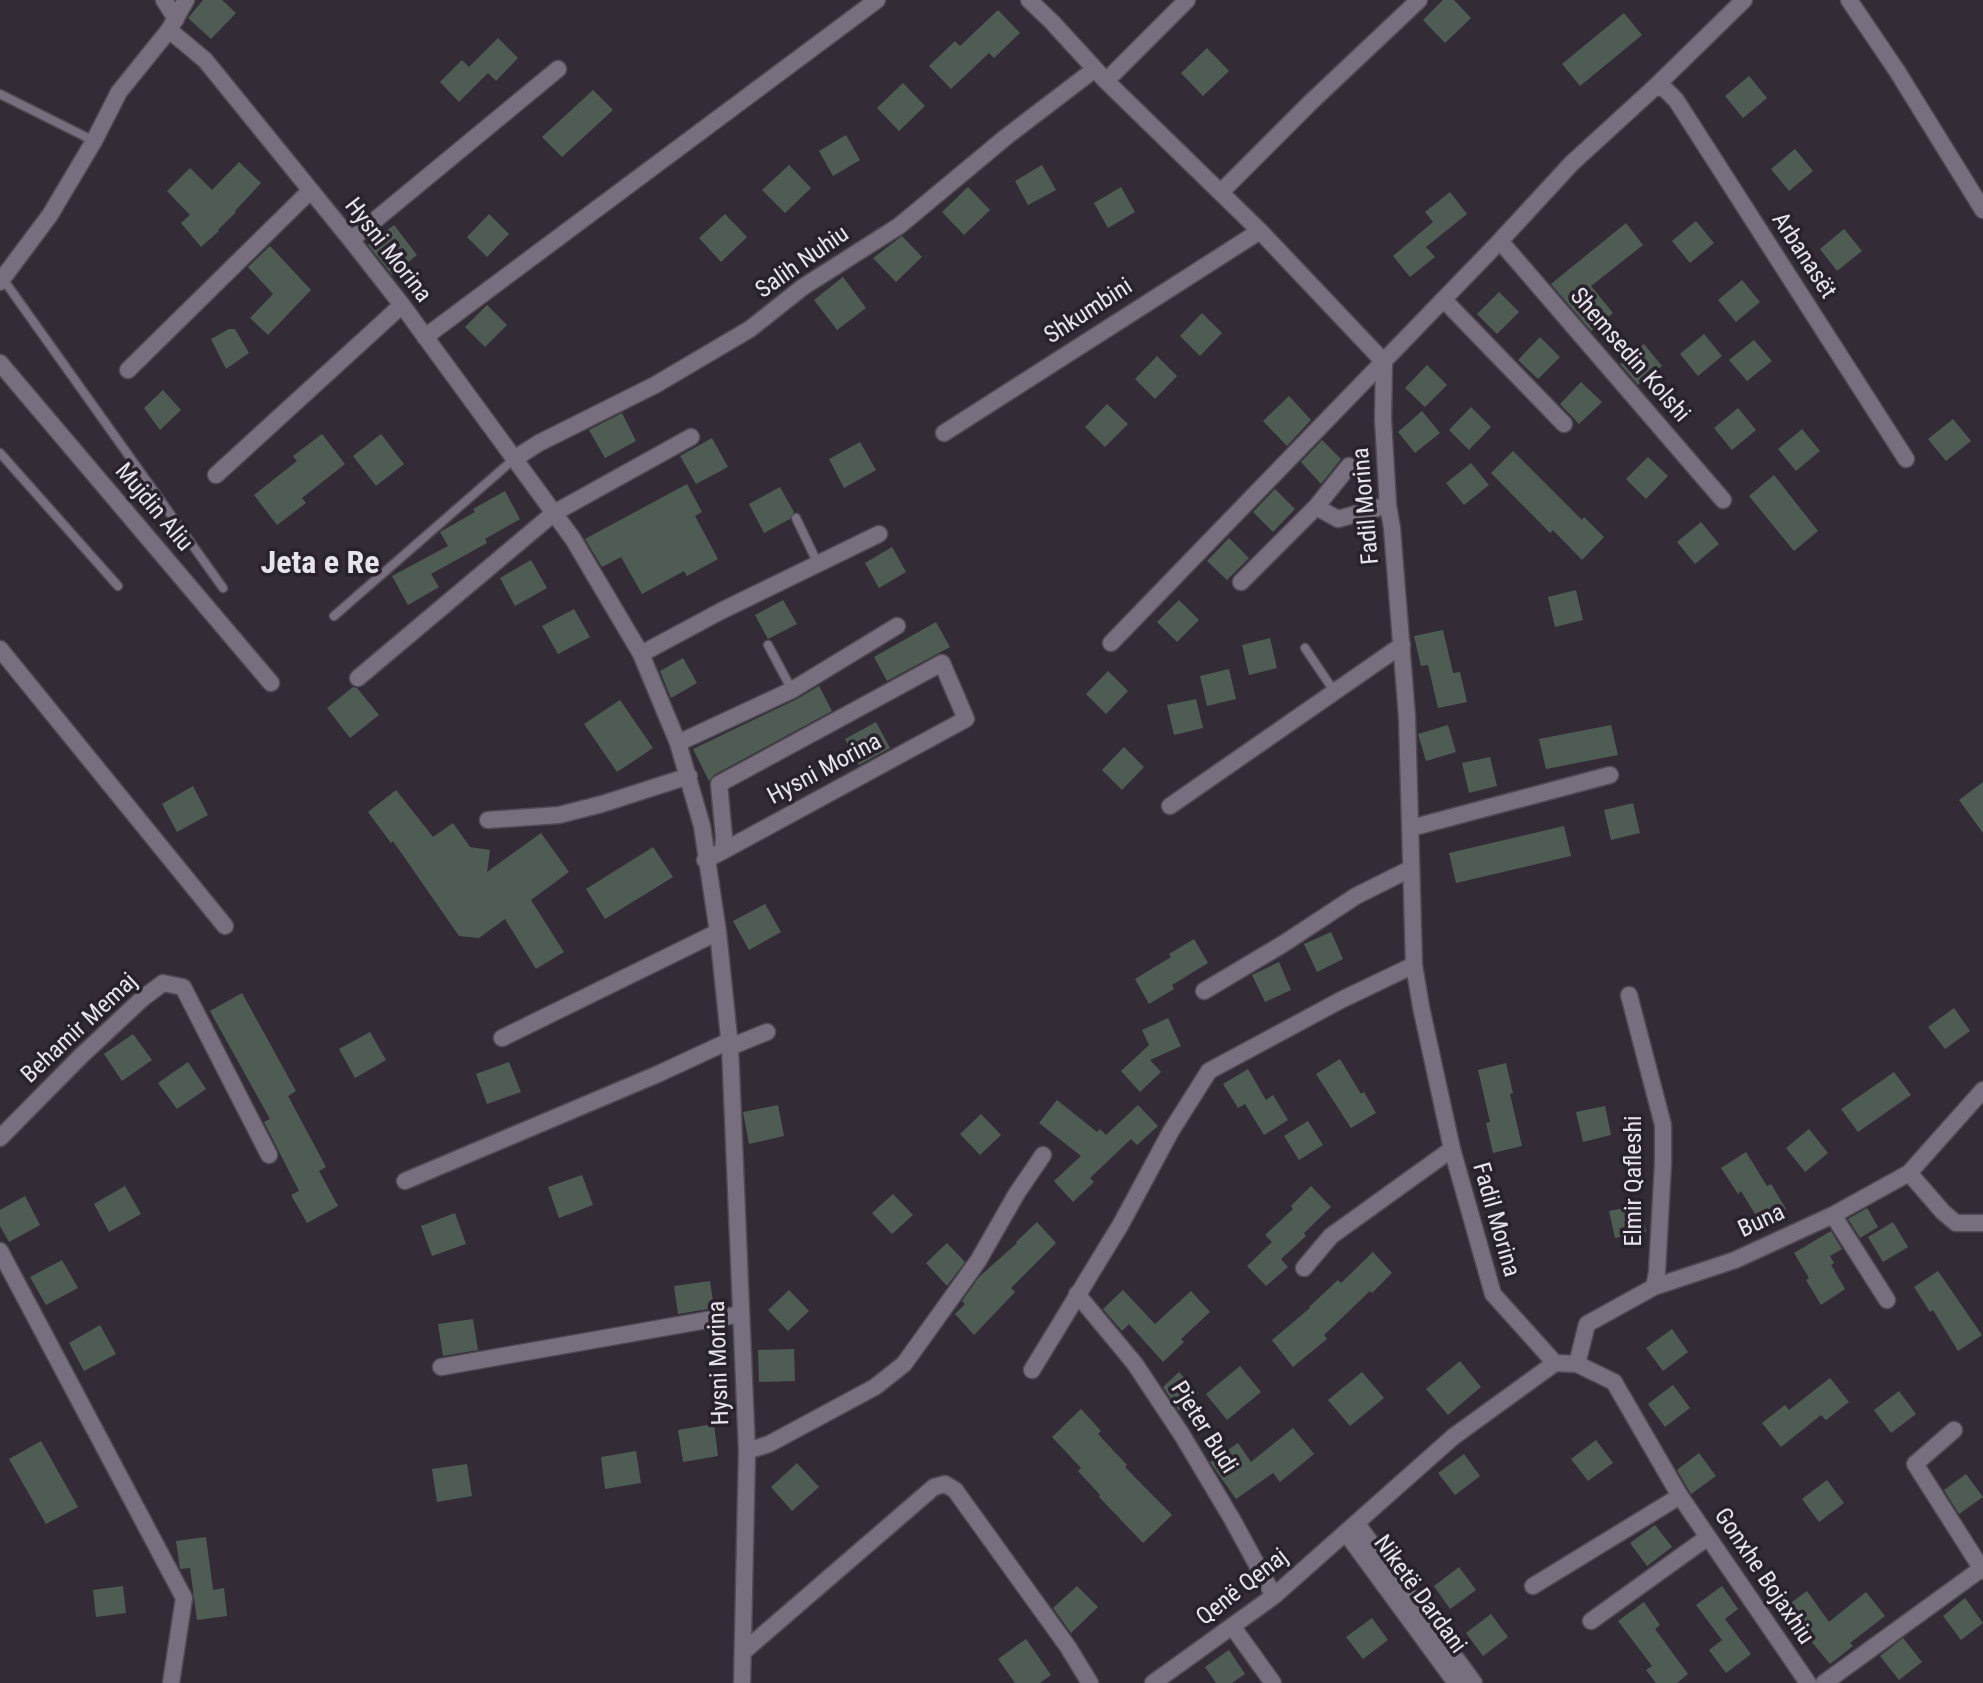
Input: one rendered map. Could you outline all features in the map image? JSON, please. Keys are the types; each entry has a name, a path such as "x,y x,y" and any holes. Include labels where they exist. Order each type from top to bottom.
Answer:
{"street":[{"name":"Hysni Morina","path":"164,0 173,25 205,60 402,305 573,539 641,654 678,743 702,826 705,860 718,932 730,1044 747,1451 742,1683"},
{"path":"1,281 50,215 94,141 119,92 173,25 186,0"},
{"path":"425,337 877,0"},
{"path":"1029,0 1100,75 1221,192 1384,362"},
{"path":"1100,75 1187,0"},
{"path":"1221,192 1419,0"},
{"path":"1111,643 1444,300 1572,163 1655,88 1744,0"},
{"path":"1849,0 1898,71 1983,210"},
{"path":"351,240 558,69"},
{"name":"Salih Nuhiu","path":"514,459 539,443 655,385 750,329 803,287 899,226 1006,136 1100,75"},
{"name":"Arbanasët","path":"1655,88 1665,89 1676,100 1906,459"},
{"path":"128,370 310,191"},
{"name":"Shkumbini","path":"944,433 1260,232"},
{"name":"Shemsedin Kolshi","path":"1500,241 1723,500"},
{"path":"1444,300 1563,424"},
{"path":"216,475 402,305"},
{"name":"Fadil Morina","path":"1384,362 1383,419 1388,505 1407,717 1414,965 1452,1149 1493,1294 1555,1363"},
{"name":"Mujdin Aliu","path":"0,363 271,683"},
{"path":"358,678 554,513 622,466 691,437"},
{"path":"1241,582 1316,507 1349,466"},
{"path":"1316,507 1338,519 1388,505"},
{"path":"641,654 721,611 879,534"},
{"path":"678,743 792,690 897,626"},
{"path":"1170,806 1402,645"},
{"path":"0,649 225,926"},
{"name":"Hysni Morina","path":"705,860 723,851 966,719 942,663 719,783 723,851"},
{"path":"1411,828 1610,775"},
{"path":"488,820 559,815 689,776"},
{"path":"1204,991 1356,896 1410,869"},
{"path":"502,1038 718,932"},
{"path":"1032,1370 1121,1224 1171,1131 1209,1071 1341,1000 1414,965"},
{"name":"Behamir Memaj","path":"0,1138 80,1056 163,983 183,987 270,1156"},
{"name":"Elmir Qafleshi","path":"1629,995 1663,1125 1663,1163 1654,1287"},
{"path":"405,1181 730,1044 767,1032"},
{"name":"Buna","path":"1577,1364 1587,1324 1654,1287 1735,1260 1833,1215 1909,1173 1983,1090"},
{"name":"Fadil Morina","path":"1304,1268 1331,1236 1452,1149"},
{"path":"747,1451 769,1444 875,1387 904,1364 978,1261 1042,1155"},
{"path":"1909,1173 1956,1223 1983,1223"},
{"path":"1833,1215 1887,1300"},
{"path":"0,1251 184,1598 171,1683"},
{"name":"Pjeter Budi","path":"1077,1294 1135,1364 1182,1435 1274,1596"},
{"path":"440,1367 741,1314"},
{"path":"1555,1363 1577,1364"},
{"name":"Qenë Qenaj","path":"1153,1683 1274,1596 1453,1437 1555,1363"},
{"name":"Gonxhe Bojaxhiu","path":"1577,1364 1614,1382 1680,1496 1808,1683"},
{"path":"1824,1683 1982,1570 1915,1464 1954,1430"},
{"path":"743,1653 934,1487 945,1484 955,1490 1068,1647 1090,1683"},
{"name":"Gonxhe Bojaxhiu","path":"1533,1586 1680,1496"},
{"path":"1351,1529 1474,1683"},
{"name":"Niketë Dardani","path":"1351,1529 1456,1683"},
{"path":"1591,1621 1708,1536"},
{"path":"1232,1626 1273,1683"}],"lane":[{"path":"0,94 94,141"},
{"path":"1,281 223,588"},
{"path":"0,453 118,586"},
{"path":"334,616 514,459"},
{"path":"796,519 818,564"},
{"path":"768,645 792,690"},
{"path":"1305,648 1335,691"}],"building":[{"path":"203,0 222,0 236,13 211,39 188,18"},
{"path":"1443,0 1454,0 1471,18 1445,43 1423,20"},
{"path":"998,10 1020,33 994,58 989,53 951,89 929,66 955,41 960,46"},
{"path":"1624,13 1642,35 1580,86 1562,64"},
{"path":"498,38 518,58 496,81 488,73 459,102 440,82 462,60 469,67"},
{"path":"1207,48 1229,71 1203,96 1181,73"},
{"path":"1749,76 1767,98 1743,118 1725,96"},
{"path":"903,83 925,106 899,131 877,108"},
{"path":"593,90 613,110 562,157 542,137"},
{"path":"846,135 860,160 833,176 819,151"},
{"path":"1795,149 1813,171 1789,191 1771,169"},
{"path":"239,162 261,183 219,231 201,247 181,223 190,215 167,191 190,168 212,190"},
{"path":"789,165 811,188 785,213 762,190"},
{"path":"1042,165 1056,190 1028,205 1015,181"},
{"path":"968,187 990,210 964,235 942,212"},
{"path":"1121,187 1135,212 1108,228 1094,203"},
{"path":"1450,192 1467,214 1426,247 1435,257 1410,277 1393,256 1433,222 1425,212"},
{"path":"489,214 509,234 487,257 467,237"},
{"path":"725,214 747,237 721,262 699,238"},
{"path":"1696,221 1714,243 1690,263 1672,241"},
{"path":"1626,223 1643,245 1591,286 1613,313 1591,331 1551,284"},
{"path":"394,225 417,255 392,275 368,245"},
{"path":"1844,229 1862,251 1837,271 1820,249"},
{"path":"902,236 922,257 896,282 873,258"},
{"path":"270,246 311,290 268,335 250,318 273,294 248,267"},
{"path":"843,277 866,308 837,330 814,300"},
{"path":"1742,280 1760,302 1736,322 1718,300"},
{"path":"1499,292 1519,312 1497,334 1477,314"},
{"path":"487,305 507,325 485,347 465,327"},
{"path":"1202,313 1222,333 1200,356 1180,336"},
{"path":"229,329 235,329 249,353 226,369 211,339"},
{"path":"1704,334 1722,356 1698,376 1680,354"},
{"path":"1540,337 1560,357 1538,379 1518,360"},
{"path":"1754,340 1772,361 1747,381 1729,360"},
{"path":"1644,344 1662,366 1638,385 1620,364"},
{"path":"1157,356 1177,376 1155,399 1135,379"},
{"path":"1427,365 1447,385 1425,407 1405,388"},
{"path":"1581,382 1602,402 1579,424 1560,404"},
{"path":"163,390 181,410 160,430 144,408"},
{"path":"1289,396 1311,420 1287,446 1263,421"},
{"path":"1107,404 1128,424 1105,447 1085,427"},
{"path":"1471,407 1491,427 1469,450 1449,430"},
{"path":"1738,408 1756,430 1732,450 1714,428"},
{"path":"1422,411 1440,433 1415,453 1398,432"},
{"path":"622,413 636,441 605,458 589,430"},
{"path":"1953,419 1971,441 1946,461 1928,439"},
{"path":"1802,429 1820,451 1796,471 1778,449"},
{"path":"322,434 345,464 302,498 306,503 277,525 254,495 297,461 293,456"},
{"path":"381,434 404,464 376,486 353,456"},
{"path":"712,438 728,467 696,484 680,456"},
{"path":"1322,440 1341,459 1321,484 1301,462"},
{"path":"860,442 876,470 844,488 829,459"},
{"path":"1513,451 1582,520 1584,517 1604,537 1582,560 1553,530 1550,533 1491,473"},
{"path":"1648,457 1668,476 1646,499 1626,479"},
{"path":"1471,463 1489,485 1464,505 1446,483"},
{"path":"1774,475 1818,531 1794,551 1749,496"},
{"path":"687,484 702,512 695,516 718,559 687,576 684,571 642,594 621,557 602,567 585,539"},
{"path":"780,487 794,512 790,519 764,533 749,504"},
{"path":"1275,489 1295,509 1273,532 1253,512"},
{"path":"505,491 520,519 485,539 487,543 431,574 439,587 408,605 392,576 448,546 440,532"},
{"path":"1701,522 1719,544 1695,564 1677,542"},
{"path":"1229,538 1249,558 1227,580 1207,561"},
{"path":"892,547 906,572 879,588 865,563"},
{"path":"531,560 547,588 515,606 500,578"},
{"path":"1576,590 1583,620 1555,627 1548,597"},
{"path":"783,600 797,624 768,639 755,615"},
{"path":"1179,600 1199,620 1177,642 1157,622"},
{"path":"574,609 590,637 558,654 542,626"},
{"path":"936,622 950,647 887,681 874,657"},
{"path":"1443,630 1453,673 1460,672 1467,702 1438,708 1428,665 1421,666 1414,636"},
{"path":"1270,638 1277,668 1249,675 1242,645"},
{"path":"683,658 697,683 671,698 660,671"},
{"path":"1229,669 1236,699 1207,706 1200,676"},
{"path":"1108,671 1128,691 1106,714 1086,694"},
{"path":"819,686 832,711 714,775 709,781 693,749"},
{"path":"353,687 357,688 379,715 350,738 327,708"},
{"path":"1196,699 1203,728 1174,735 1167,705"},
{"path":"620,700 653,748 617,772 584,724"},
{"path":"876,722 890,748 859,765 845,739"},
{"path":"1448,725 1456,752 1426,761 1418,734"},
{"path":"1611,725 1618,755 1546,769 1539,739"},
{"path":"1124,747 1144,767 1122,790 1102,770"},
{"path":"1490,757 1497,786 1469,793 1462,763"},
{"path":"1983,782 1983,833 1959,800"},
{"path":"193,786 208,815 177,832 162,804"},
{"path":"396,790 433,837 453,823 470,847 490,850 487,872 541,833 569,872 531,900 564,952 536,969 505,919 479,938 459,936 393,841 391,843 368,812"},
{"path":"1633,803 1640,833 1611,840 1604,810"},
{"path":"1564,826 1571,856 1456,883 1449,853"},
{"path":"653,847 673,877 605,919 586,889"},
{"path":"765,904 781,932 749,950 733,921"},
{"path":"1331,932 1343,959 1317,972 1304,944"},
{"path":"1194,939 1208,963 1172,985 1174,989 1149,1004 1135,979"},
{"path":"1279,962 1291,990 1265,1002 1252,975"},
{"path":"242,993 296,1091 288,1096 326,1167 319,1171 338,1206 307,1223 291,1195 299,1191 264,1122 270,1119 210,1011"},
{"path":"1954,1008 1970,1031 1945,1049 1928,1027"},
{"path":"1168,1018 1181,1046 1150,1060 1161,1072 1140,1092 1121,1071 1149,1045 1142,1030"},
{"path":"370,1032 386,1060 355,1078 339,1049"},
{"path":"133,1034 152,1060 122,1081 104,1054"},
{"path":"1340,1059 1376,1113 1351,1128 1316,1074"},
{"path":"188,1062 206,1089 177,1109 158,1083"},
{"path":"509,1062 521,1092 487,1104 476,1074"},
{"path":"1506,1063 1522,1146 1493,1153 1486,1123 1490,1122 1478,1070"},
{"path":"1248,1069 1266,1100 1273,1095 1288,1120 1264,1135 1245,1104 1238,1108 1223,1084"},
{"path":"1894,1072 1911,1095 1858,1132 1841,1109"},
{"path":"1057,1100 1097,1132 1100,1129 1106,1135 1138,1105 1158,1126 1137,1145 1131,1139 1090,1178 1094,1182 1073,1202 1054,1181 1081,1156 1039,1123"},
{"path":"778,1105 784,1136 749,1144 743,1112"},
{"path":"1605,1106 1611,1135 1583,1142 1576,1112"},
{"path":"981,1114 1001,1135 980,1155 960,1134"},
{"path":"1308,1121 1323,1145 1299,1160 1284,1136"},
{"path":"1809,1129 1828,1153 1805,1172 1786,1148"},
{"path":"1746,1152 1767,1186 1771,1184 1786,1209 1761,1224 1741,1191 1738,1194 1721,1168"},
{"path":"582,1175 593,1205 559,1218 548,1187"},
{"path":"125,1186 141,1214 109,1232 94,1204"},
{"path":"1311,1186 1331,1207 1281,1259 1288,1267 1266,1286 1247,1266 1272,1242 1265,1235 1293,1209 1291,1206"},
{"path":"893,1194 913,1215 892,1234 872,1213"},
{"path":"25,1196 40,1225 9,1242 0,1226 0,1210"},
{"path":"1640,1205 1646,1232 1615,1238 1609,1211"},
{"path":"1867,1208 1878,1227 1860,1238 1848,1219"},
{"path":"455,1213 466,1244 432,1256 421,1226"},
{"path":"1037,1222 1056,1243 1011,1288 1015,1292 974,1335 955,1314 965,1304 962,1301 979,1277"},
{"path":"1893,1222 1908,1247 1883,1262 1868,1237"},
{"path":"1831,1231 1842,1249 1830,1256 1834,1263 1831,1265 1845,1289 1821,1305 1794,1253"},
{"path":"947,1243 965,1262 947,1286 926,1263"},
{"path":"1373,1252 1392,1273 1324,1335 1327,1339 1293,1367 1272,1340 1338,1280 1341,1283"},
{"path":"62,1260 78,1288 46,1305 30,1277"},
{"path":"1938,1271 1982,1335 1958,1351 1933,1310 1930,1312 1914,1287"},
{"path":"710,1281 714,1308 678,1314 674,1286"},
{"path":"789,1290 809,1311 788,1331 768,1310"},
{"path":"1123,1290 1155,1324 1191,1291 1210,1312 1181,1339 1184,1342 1163,1362 1129,1324 1122,1331 1103,1309"},
{"path":"473,1319 478,1350 443,1356 438,1324"},
{"path":"100,1325 116,1354 84,1371 69,1343"},
{"path":"1672,1329 1688,1352 1663,1371 1646,1348"},
{"path":"794,1349 795,1381 759,1382 758,1350"},
{"path":"1460,1361 1481,1387 1448,1415 1426,1389"},
{"path":"1240,1366 1261,1392 1227,1420 1206,1394"},
{"path":"1179,1372 1198,1393 1179,1411 1163,1387"},
{"path":"1362,1372 1384,1398 1350,1426 1328,1400"},
{"path":"1830,1378 1849,1402 1826,1420 1821,1415 1781,1447 1762,1423 1785,1405 1789,1410"},
{"path":"1673,1385 1690,1408 1665,1427 1648,1404"},
{"path":"1899,1391 1916,1414 1891,1433 1874,1410"},
{"path":"1081,1409 1101,1431 1098,1434 1127,1465 1125,1467 1172,1515 1143,1543 1099,1497 1078,1471 1081,1468 1052,1437"},
{"path":"714,1424 718,1456 683,1462 678,1430"},
{"path":"1293,1428 1314,1454 1280,1482 1273,1473 1236,1499 1210,1462 1238,1443 1251,1462"},
{"path":"1596,1440 1613,1463 1588,1481 1571,1459"},
{"path":"41,1441 78,1507 46,1524 9,1459"},
{"path":"636,1451 641,1483 605,1489 601,1457"},
{"path":"1699,1453 1716,1476 1691,1494 1677,1470"},
{"path":"1464,1454 1480,1476 1455,1495 1438,1473"},
{"path":"797,1463 819,1487 792,1511 771,1487"},
{"path":"467,1464 472,1496 437,1502 432,1469"},
{"path":"1966,1474 1983,1497 1959,1514 1944,1490"},
{"path":"1827,1480 1844,1503 1819,1522 1802,1499"},
{"path":"1655,1525 1672,1547 1647,1566 1630,1543"},
{"path":"206,1537 213,1590 224,1588 227,1616 197,1620 190,1568 180,1569 176,1541"},
{"path":"1459,1567 1476,1590 1450,1609 1434,1586"},
{"path":"123,1586 126,1613 96,1617 93,1590"},
{"path":"1077,1586 1098,1607 1071,1633 1053,1608"},
{"path":"1722,1586 1738,1609 1725,1619 1751,1654 1726,1673 1709,1650 1722,1640 1696,1605"},
{"path":"1807,1591 1829,1622 1866,1592 1885,1616 1850,1643 1853,1646 1830,1664 1802,1630 1798,1633 1781,1610"},
{"path":"1965,1598 1983,1623 1961,1640 1943,1616"},
{"path":"1644,1602 1660,1625 1655,1629 1688,1674 1677,1683 1656,1683 1646,1670 1652,1666 1618,1621"},
{"path":"1491,1614 1508,1637 1483,1656 1466,1633"},
{"path":"1372,1618 1388,1640 1363,1659 1346,1637"},
{"path":"1903,1638 1922,1662 1899,1680 1880,1656"},
{"path":"1026,1639 1051,1675 1040,1683 1015,1683 998,1659"},
{"path":"1229,1650 1245,1674 1232,1683 1216,1683 1205,1667"}],"district":[{"name":"Jeta e Re","path":"320,565"}]}
